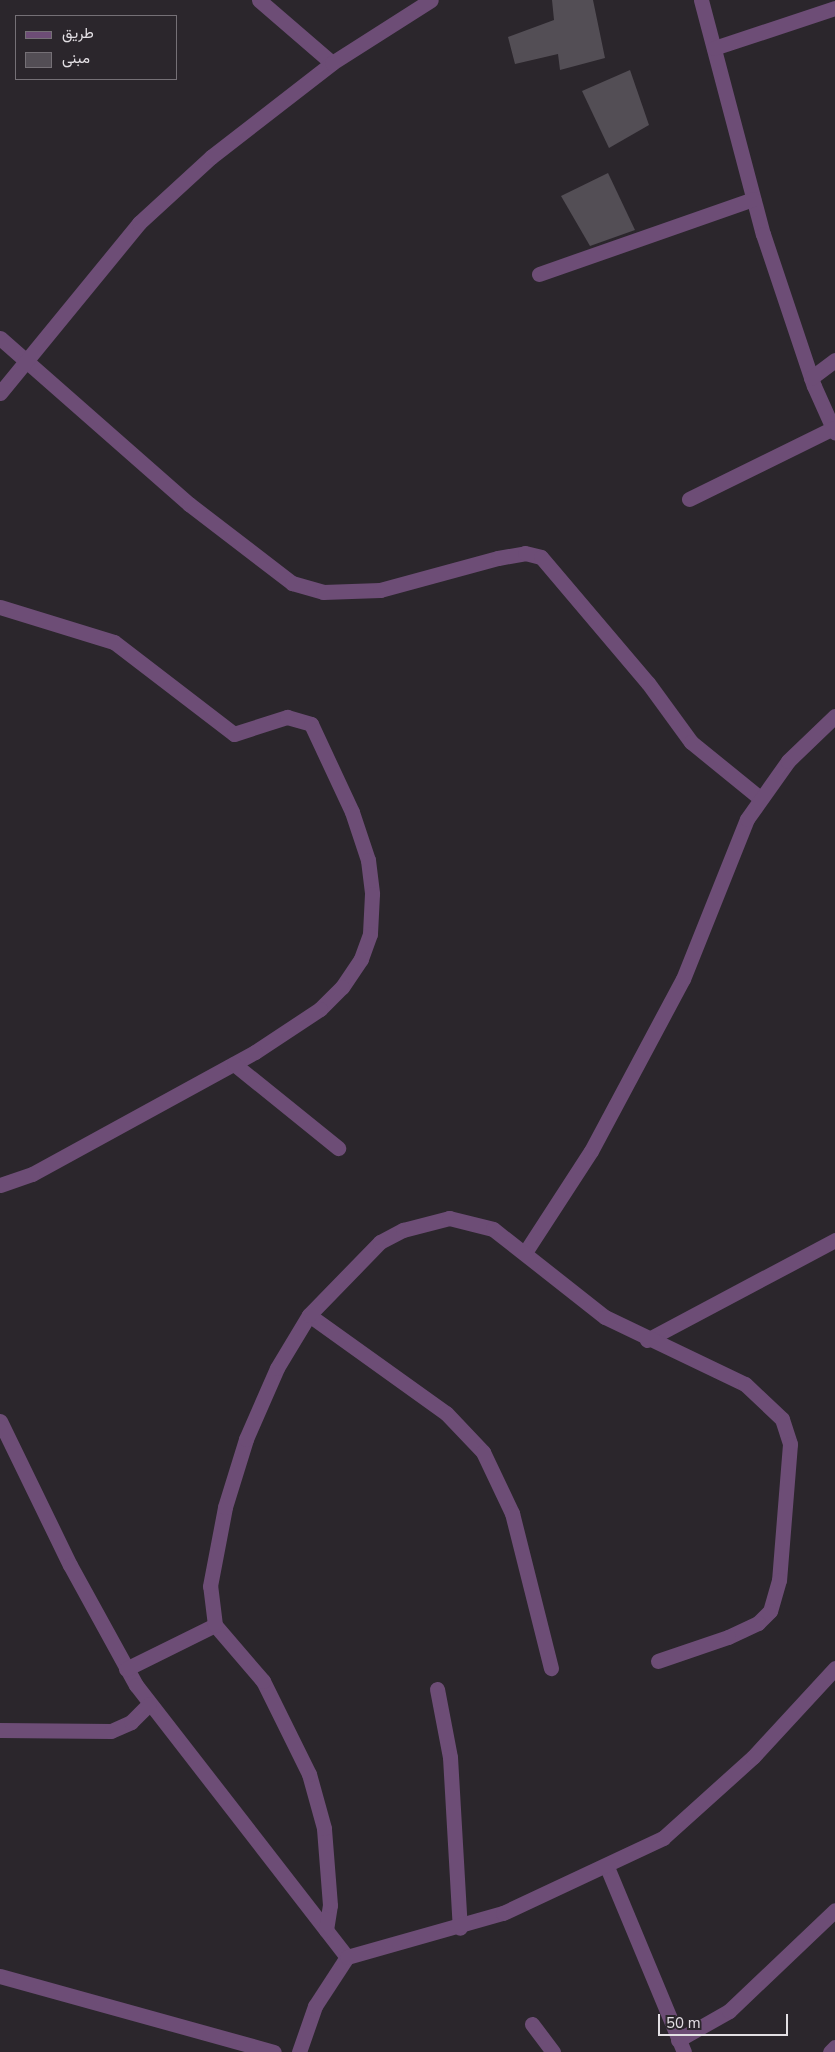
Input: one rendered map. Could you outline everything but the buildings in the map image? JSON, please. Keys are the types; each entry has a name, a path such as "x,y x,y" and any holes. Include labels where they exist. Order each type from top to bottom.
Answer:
{"street":[{"path":"259,0 332,63"},
{"path":"0,393 139,223 211,157 332,63 431,0"},
{"path":"689,499 834,430 811,378 753,199 702,0"},
{"path":"714,48 835,8"},
{"path":"539,274 753,199"},
{"path":"0,338 189,504 292,583 323,592 380,590 498,558 525,553 541,557 648,683 691,742 760,798"},
{"path":"811,378 835,360"},
{"path":"0,607 114,642 234,734 288,717 306,720 319,733 368,860 372,894 370,934 361,960 342,988 320,1009 234,1064 32,1174 0,1185"},
{"path":"526,1251 591,1151 683,980 729,860 760,798 788,761 835,716"},
{"path":"234,1064 338,1148"},
{"path":"326,1930 330,1897 324,1828 310,1774 262,1681 215,1625 210,1586 225,1507 246,1439 277,1368 309,1315 380,1242 426,1222 472,1221 526,1251 605,1318 647,1340 746,1384 773,1407 790,1444 779,1580 770,1611 758,1623 728,1637 658,1661"},
{"path":"647,1340 835,1240"},
{"path":"309,1315 446,1413 483,1452 512,1513 551,1668"},
{"path":"0,1421 126,1669 149,1704 347,1957"},
{"path":"126,1669 215,1625"},
{"path":"299,2052 315,2006 347,1957 460,1928 607,1867 663,1838 702,1806 835,1668"},
{"path":"436,1689 450,1757 460,1928"},
{"path":"0,1730 111,1731 131,1722 149,1704"},
{"path":"607,1867 681,2046 729,2011 835,1910"},
{"path":"0,1976 274,2052"},
{"path":"532,2024 553,2052"},
{"path":"830,2052 835,2047"}]}
